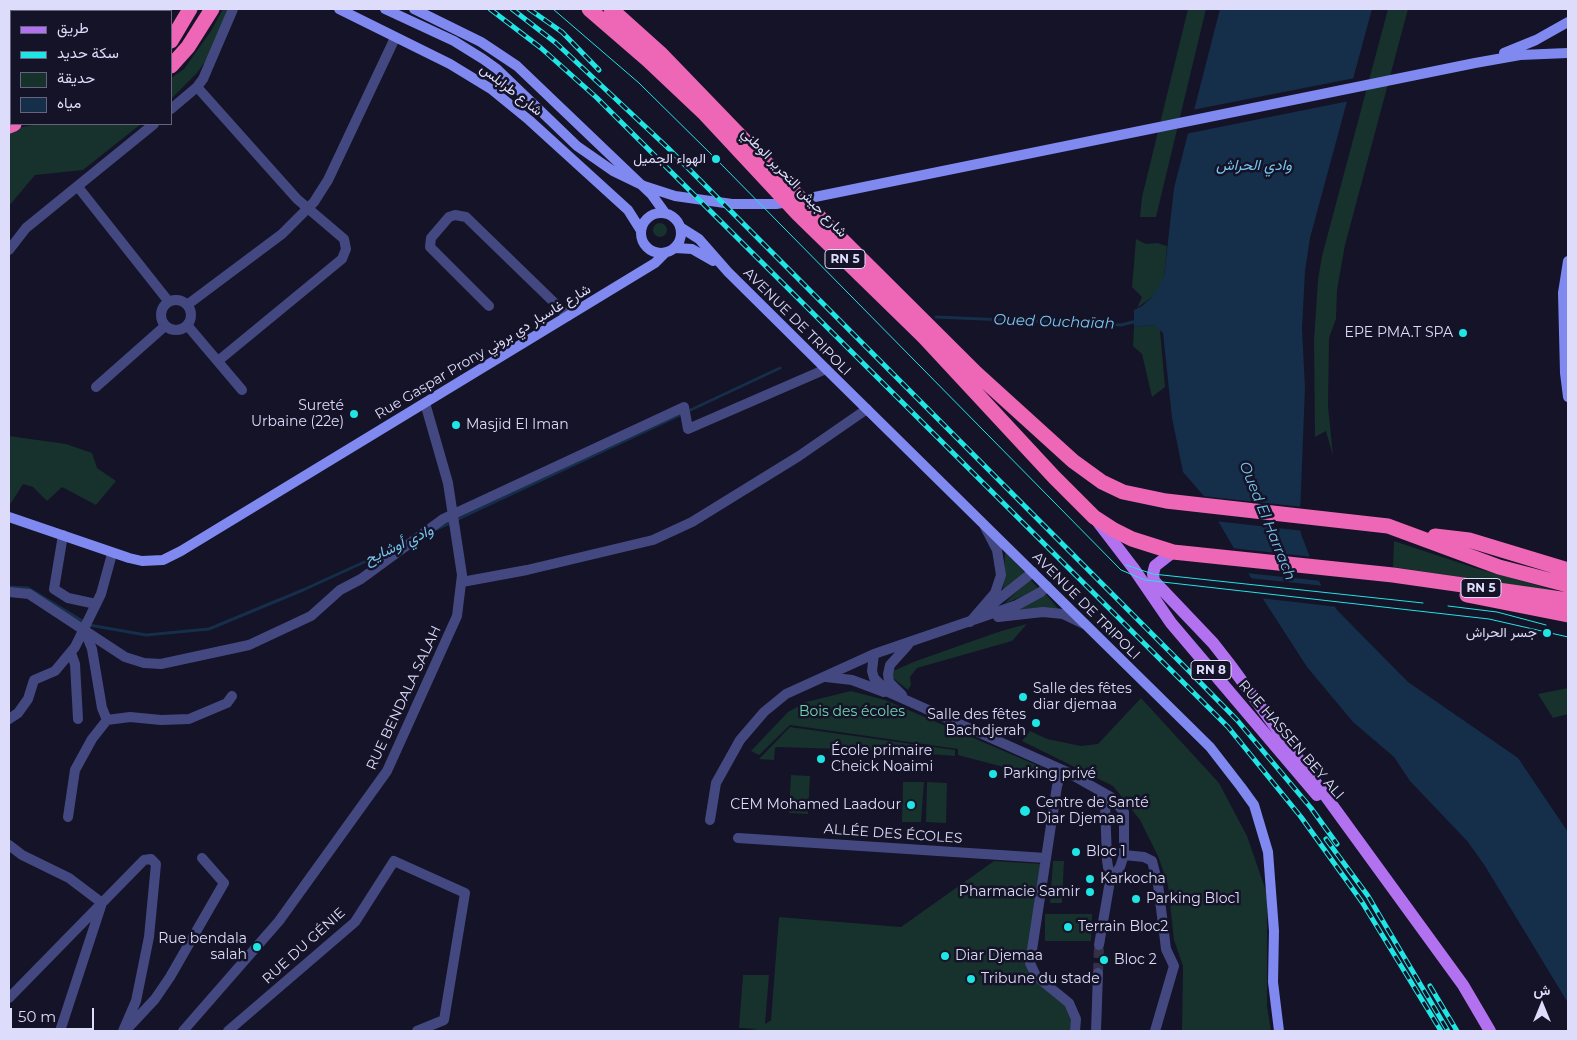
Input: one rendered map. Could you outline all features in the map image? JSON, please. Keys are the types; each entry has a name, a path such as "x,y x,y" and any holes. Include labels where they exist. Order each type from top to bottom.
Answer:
{"highway":[{"path":"172,40 190,9"},
{"path":"172,65 193,41 212,9"},
{"name":"شارع جيش التحرير الوطني","path":"589,9 648,60 703,112 792,207 924,337 1054,477 1094,517"},
{"name":"شارع جيش التحرير الوطني","path":"611,9 660,53 800,198 976,373 1072,461 1102,482 1123,492 1166,501 1388,526 1414,534"},
{"name":"RN 5","path":"1094,517 1132,539 1173,552 1393,576 1568,600"},
{"path":"1414,534 1469,540 1566,569"},
{"name":"RN 5","path":"1414,534 1499,567 1568,585"},
{"path":"1393,576 1443,590 1568,615"},
{"path":"1514,604 1529,603 1568,609"}],"main road":[{"name":"شارع طرابلس","path":"339,9 471,76 511,104 628,210 640,229"},
{"path":"384,9 454,41 483,59 497,69 577,146 613,171 644,186 687,198 732,204 776,204 1475,63 1520,55 1568,53"},
{"name":"شارع طرابلس","path":"414,9 481,42 517,66 645,188 665,212"},
{"path":"1475,63 1519,48 1568,22"},
{"path":"658,212 665,212 675,218 680,226 681,238 670,250 660,253 649,249 641,240 640,229 647,217 658,212"},
{"name":"AVENUE DE TRIPOLI","path":"680,226 699,239 728,272 1210,747 1254,805 1268,852 1274,931 1273,982 1279,1031"},
{"path":"647,268 650,260 649,249"},
{"name":"AVENUE DE TRIPOLI","path":"670,250 699,252 728,272"},
{"name":"Rue Gaspar Prony شارع غاسبار دي بروني","path":"9,517 112,554 152,562 171,556 647,268 670,250"},
{"path":"1568,261 1563,293 1565,373 1568,397"},
{"name":"RUE HASSEN BEY ALI","path":"1094,517 1188,644 1258,723 1328,807 1338,816 1374,861 1463,985 1490,1031"},
{"name":"RUE HASSEN BEY ALI","path":"1173,552 1155,566 1154,581 1212,643 1326,794 1338,816"}],"street":[{"path":"172,108 197,87 208,70 233,9"},
{"path":"187,305 282,234 308,209 328,180 395,38"},
{"path":"197,87 308,209 344,239 345,254 342,259 218,361"},
{"path":"9,250 26,228 153,125"},
{"path":"78,187 169,302"},
{"path":"489,306 430,246 431,238 449,217 454,215 466,217 568,316"},
{"path":"178,300 187,305 191,316 187,325 175,330 165,326 160,315 164,305 178,300"},
{"path":"187,325 242,390"},
{"path":"96,387 165,326"},
{"path":"9,592 29,594 125,657 144,663 161,664 249,645 311,616 340,590 361,579 443,519 684,407 688,429 826,369"},
{"name":"RUE BENDALA SALAH","path":"183,1031 279,921 387,771 457,616 462,582 453,515 448,483 425,403"},
{"path":"462,582 527,570 653,540 700,517 799,456 867,409"},
{"path":"970,622 995,593 1001,575 998,550 982,522"},
{"path":"63,535 54,589 68,598 96,604"},
{"path":"9,719 18,713 28,699 34,680 55,671 71,653 96,604 112,554"},
{"path":"970,622 1033,572"},
{"path":"710,820 716,783 740,740 764,712 786,694 874,654 1017,606 1041,592 1047,586"},
{"path":"970,622 1042,612 1063,614 1087,625"},
{"path":"84,629 92,649 102,708 107,720"},
{"path":"911,642 890,665 888,674 889,682 911,702"},
{"path":"71,653 75,664 78,719"},
{"path":"874,654 872,671 879,685 888,692 1065,771 1111,798 1124,812 1124,855 1120,867 1110,881"},
{"path":"824,677 852,680 911,702"},
{"path":"68,816 75,770 92,738 107,720 130,717 161,720 189,719 227,703 232,696"},
{"path":"1065,771 1060,777 1057,786 1036,917 1031,968 1039,979 1069,1002 1076,1019 1076,1031"},
{"path":"1098,790 1105,803 1107,860 1110,881 1099,945"},
{"name":"ALLÉE DES ÉCOLES","path":"738,838 1046,858"},
{"path":"9,845 22,855 69,878 102,903"},
{"path":"1124,855 1144,857 1152,860 1158,884 1166,949 1174,966 1155,1031"},
{"path":"124,1031 155,999 170,977 224,883 202,858"},
{"path":"9,998 144,860 151,859 156,864 149,937 136,1001 124,1031"},
{"name":"RUE DU GÉNIE","path":"228,1031 355,922 394,861 465,893 444,1020 417,1031"},
{"path":"60,1031 102,903"},
{"path":"1096,1031 1098,972"}],"green space":[{"path":"223,9 228,9 209,56 197,73 172,98 172,77 184,69 211,31"},
{"path":"1188,9 1206,9 1156,217 1140,217 1142,197"},
{"path":"1388,9 1408,9 1345,245 1337,290 1336,319 1329,338 1328,406 1333,456 1326,431 1315,437 1314,341 1318,280 1322,256"},
{"path":"10,40 9,114 9,43"},
{"path":"33,125 140,125 83,170 35,175 9,206 9,133 17,128"},
{"path":"657,223 663,223 667,230 663,237 657,237 653,233 653,227"},
{"path":"1136,239 1146,244 1157,243 1167,246 1164,277 1161,286 1153,296 1137,308 1142,297 1132,287"},
{"path":"1154,325 1160,330 1165,387 1152,397 1142,354 1133,346 1134,327"},
{"path":"9,436 66,444 92,453 97,468 116,481 96,505 62,487 47,501 33,487 23,484 11,503 9,503"},
{"path":"1394,541 1475,568 1565,593 1393,567"},
{"path":"1005,552 1026,574 1003,592"},
{"path":"1030,579 1039,589 1004,604 1011,597"},
{"path":"1045,593 1060,611 1012,612"},
{"path":"1027,624 1012,641 917,668 910,677 911,685 908,690 893,678 893,671 916,661 1001,631"},
{"path":"1568,688 1568,714 1553,718 1538,694"},
{"name":"Bois des écoles","path":"851,691 885,700 1048,770 1045,778 958,755 958,749 790,725 759,755 751,751 788,712 806,702"},
{"path":"1141,698 1219,783 1247,836 1267,894 1267,1006 1271,1031 1182,1031 1183,966 1174,940 1168,885 1158,856 1140,820 1113,786 1022,741 1030,731 1047,739 1081,746 1098,744"},
{"path":"790,727 955,750 955,756 876,750 777,747 775,748 774,760 759,759"},
{"path":"791,775 810,776 808,814 789,813"},
{"path":"903,782 924,782 921,822 902,822"},
{"path":"927,782 947,783 946,823 926,822"},
{"name":"Diar Djemaa","path":"994,861 1043,864 1030,970 1073,1011 1070,1031 739,1031 758,1029 739,1028 743,975 769,975 765,1024 771,1020 779,917 901,927"},
{"path":"1053,861 1064,861 1062,903 1050,903"},
{"name":"Terrain Bloc2","path":"1045,914 1092,914 1091,941 1045,941"}],"water":[{"name":"وادي الحراش","path":"1220,9 1372,9 1310,238 1305,271 1302,329 1305,388 1300,515 1301,534 1320,583 1337,610 1408,682 1518,758 1568,832 1568,1003 1485,866 1468,842 1410,781 1394,757 1353,722 1307,667 1265,602 1203,495 1183,472 1172,418 1163,333 1154,325 1134,327 1134,310 1142,306 1153,296 1164,277 1174,188"}],"pier":[{"path":"1355,78 1349,101 1185,134 1192,110"},
{"path":"1201,496 1303,507 1304,531 1215,521"},
{"path":"1231,548 1313,557 1322,581 1246,573"},
{"path":"1248,578 1325,586 1338,607 1260,598"}],"waterway":[{"name":"Oued Ouchaïah","path":"936,317 1121,325 1137,321"},
{"name":"وادي أوشايح","path":"437,529 780,368"},
{"name":"وادي أوشايح","path":"9,587 28,588 89,625 146,635 209,629 303,590 397,547"}],"tunnel":[{"path":"1098,973 1099,945"}],"tram line":[{"path":"553,9 639,83 716,159 1121,570 1145,580 1489,619 1568,637"},
{"path":"1126,565 1153,574 1423,603"},
{"path":"1448,606 1497,612 1546,625"}],"railway":[{"path":"490,9 541,48 597,98 1228,727 1301,817 1362,902 1441,1031"},
{"path":"512,9 556,43 667,147 1186,668 1237,720 1311,808 1337,844"},
{"path":"529,9 562,32 599,70"},
{"path":"1326,839 1368,896 1448,1031"},
{"path":"1430,986 1457,1031"}],"place":[{"name":"الهواء الجميل","path":"716,159"},
{"name":"EPE PMA.T SPA","path":"1463,333"},
{"name":"Sureté Urbaine (22e)","path":"354,414"},
{"name":"Masjid El Iman","path":"456,425"},
{"name":"جسر الحراش","path":"1547,633"},
{"name":"Salle des fêtes diar djemaa","path":"1023,697"},
{"name":"Salle des fêtes Bachdjerah","path":"1036,723"},
{"name":"École primaire Cheick Noaimi","path":"821,759"},
{"name":"Parking privé","path":"993,774"},
{"name":"CEM Mohamed Laadour","path":"911,805"},
{"name":"Centre de Santé Diar Djemaa","path":"1025,811"},
{"name":"Bloc 1","path":"1076,852"},
{"name":"Karkocha","path":"1090,879"},
{"name":"Pharmacie Samir","path":"1090,892"},
{"name":"Parking Bloc1","path":"1136,899"},
{"name":"Terrain Bloc2","path":"1068,927"},
{"name":"Rue bendala salah","path":"257,947"},
{"name":"Diar Djemaa","path":"945,956"},
{"name":"Bloc 2","path":"1104,960"},
{"name":"Tribune du stade","path":"971,979"}],"water label":[{"name":"Oued El Harrach","path":"1267,521"}]}
